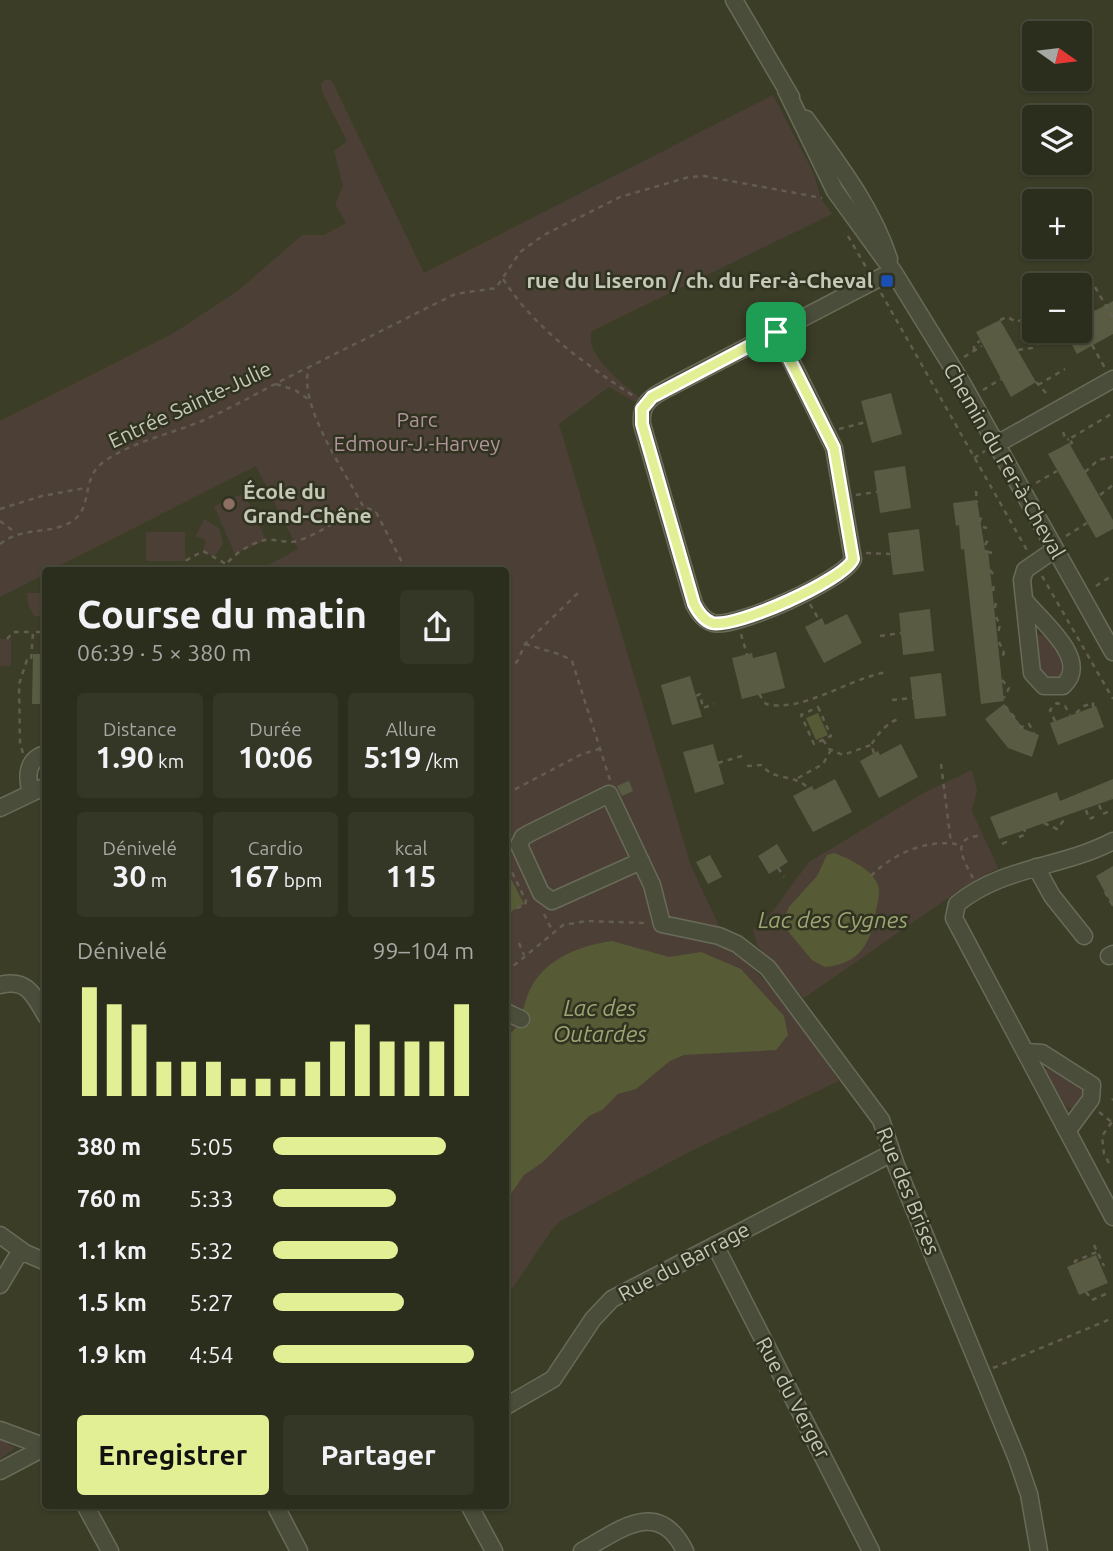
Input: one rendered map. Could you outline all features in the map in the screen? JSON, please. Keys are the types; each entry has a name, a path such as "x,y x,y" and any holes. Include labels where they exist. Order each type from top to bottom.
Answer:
{"street":[{"name":"Chemin du Fer-à-Cheval","path":"734,0 786,90 835,191 893,271 997,444 1113,652"},
{"path":"776,332 827,432 844,497 853,554 850,566 843,571 782,603 737,620 711,622 702,616 694,604 642,424 642,409 652,397 776,332 893,271"},
{"path":"997,444 1110,375"},
{"path":"1026,602 1072,659 1073,672 1063,686 1044,686 1032,673 1023,571 1054,550"},
{"path":"0,808 38,789 28,782 30,768 37,757 42,755"},
{"path":"641,861 552,901 544,897 519,845 523,837 609,794 641,861 652,885 662,924"},
{"path":"1113,841 1090,852 1009,874 961,901 954,913 957,929 1113,1217"},
{"path":"1036,867 1052,896 1084,936"},
{"name":"Rue des Brises","path":"662,924 719,936 737,944 763,964 881,1120 1021,1470 1029,1494 1039,1551"},
{"path":"0,985 26,986 42,1010"},
{"path":"1026,1052 1042,1053 1093,1085 1091,1099 1068,1130"},
{"name":"Rue du Barrage","path":"509,1404 553,1379 593,1319 612,1299 892,1153"},
{"path":"0,1235 21,1250 42,1260"},
{"name":"Rue du Verger","path":"715,1245 871,1551"},
{"path":"0,1285 21,1250"},
{"path":"0,1430 42,1446"},
{"path":"0,1471 42,1447"},
{"path":"87,1509 110,1551"},
{"path":"277,1509 299,1551"},
{"path":"471,1509 494,1551"},
{"path":"582,1551 631,1525 649,1521 668,1527 685,1551"}],"path":[{"path":"637,399 574,356 564,343 528,313 503,277 520,252 544,235 620,197 689,177 720,177 822,198"},
{"name":"Entrée Sainte-Julie","path":"0,544 16,533 57,527 76,519 83,509 86,488 94,471 110,458 205,419 454,294 496,288 503,277"},
{"path":"1095,287 1113,318"},
{"name":"Chemin du Fer-à-Cheval","path":"881,293 1029,553"},
{"path":"1092,306 1095,311"},
{"path":"1000,320 1007,317 1017,322 1022,320"},
{"path":"974,351 974,345 980,341"},
{"path":"1018,350 1032,348 1040,343"},
{"path":"1092,345 1110,375"},
{"path":"963,357 982,346"},
{"path":"309,367 305,385 307,398 363,506 376,512 404,567"},
{"path":"1046,393 1037,384 1065,369"},
{"path":"982,391 1001,379"},
{"path":"275,384 295,390 307,398"},
{"path":"1069,439 1113,413"},
{"path":"827,432 866,422"},
{"path":"1063,432 1066,440 1069,439 1072,443 1070,444"},
{"path":"974,458 981,454"},
{"path":"1085,472 1098,460 1113,457"},
{"path":"1036,484 1057,471"},
{"path":"1100,495 1113,485"},
{"path":"0,509 32,498 86,488"},
{"path":"976,491 977,502"},
{"path":"349,496 356,492"},
{"path":"844,497 877,492"},
{"path":"224,567 235,554 266,540 295,542 363,506"},
{"path":"358,523 376,512"},
{"path":"979,522 982,515"},
{"path":"0,521 16,533"},
{"path":"1066,536 1087,523"},
{"path":"985,545 988,540"},
{"path":"184,567 185,562 203,551 226,564"},
{"path":"853,554 890,554"},
{"path":"990,570 993,575"},
{"name":"Chemin du Fer-à-Cheval","path":"1039,570 1113,699"},
{"path":"1096,586 1113,575"},
{"path":"993,591 994,583"},
{"path":"509,666 517,662 526,644 578,593"},
{"path":"995,608 996,602"},
{"path":"996,617 1000,625 998,633"},
{"path":"737,620 747,654"},
{"path":"8,639 12,632 42,632"},
{"path":"24,755 20,744 19,684 27,660 32,660 33,632"},
{"path":"880,636 901,633"},
{"path":"999,642 1004,653 1001,659"},
{"path":"526,644 562,655 575,667 599,750 614,789 609,794"},
{"path":"759,694 761,701 776,707 806,702 864,676 887,672"},
{"path":"1002,680 1009,688 1004,698"},
{"path":"696,696 700,695 703,708 714,704"},
{"path":"892,700 913,698"},
{"path":"806,702 810,711"},
{"path":"1055,722 1050,710 1057,703 1065,705 1070,715"},
{"path":"1076,713 1093,703 1093,707"},
{"path":"1005,706 1016,719"},
{"path":"818,708 831,736 814,744 801,715 810,711 818,708"},
{"path":"823,740 831,750 846,755 871,745 890,721 899,719"},
{"path":"1019,728 1029,724 1035,730 1034,733"},
{"path":"800,735 808,731"},
{"path":"871,745 874,753"},
{"path":"509,792 582,754 599,750"},
{"path":"796,779 824,764 831,750"},
{"path":"718,763 742,756"},
{"path":"941,764 951,843"},
{"path":"747,766 762,765 772,775 796,779 808,788"},
{"path":"1100,805 1103,814 1110,811"},
{"path":"1086,810 1089,819 1094,817"},
{"path":"1044,823 1057,829 1064,820 1063,816"},
{"path":"1019,837 1026,834 1024,829"},
{"path":"974,881 960,851 961,845 970,837 978,836"},
{"path":"1002,844 1006,842 1003,838"},
{"path":"871,876 897,855 951,843 961,845"},
{"path":"509,867 526,901 524,905 509,911"},
{"path":"778,868 784,877"},
{"path":"1105,892 1112,906"},
{"path":"552,919 552,931"},
{"path":"509,969 552,931 563,925 587,921 662,924"},
{"path":"519,943 524,955"},
{"path":"1109,1163 1102,1136 1113,1123"},
{"path":"1094,1245 1104,1266"},
{"path":"1076,1264 1075,1261 1097,1252"},
{"path":"1086,1292 1092,1300 1108,1293"},
{"path":"992,1369 1113,1318"}],"green space":[{"name":"Parc Edmour-J.-Harvey","path":"326,79 332,81 424,273 773,95 814,174 821,199 832,214 592,331 593,349 599,359 639,397 635,402 609,387 559,424 691,866 720,928 715,943 753,969 770,986 839,1081 687,1153 561,1221 553,1228 509,1294 509,567 265,567 298,549 256,466 57,567 42,567 42,576 0,597 0,421 174,333 239,290 302,235 324,235 346,223 335,204 343,186 334,151 347,141 322,92 321,83"},
{"path":"244,493 266,540 235,554 214,506"},
{"path":"204,519 219,528 223,544 214,557 203,551 206,540 196,536"},
{"path":"146,532 185,532 185,561 146,561"},
{"path":"27,593 42,593 42,617 34,616 28,605"},
{"path":"1037,635 1043,635 1064,659 1065,669 1060,677 1049,679 1040,672"},
{"path":"0,639 11,639 11,666 0,666"},
{"path":"972,770 977,790 972,811 998,868 961,889 804,998 757,945 753,930 772,912 809,862 925,792"},
{"path":"1049,1067 1083,1088 1083,1093 1072,1109 1066,1107 1045,1070"},
{"path":"0,1439 15,1448 0,1459"}],"water":[{"path":"818,713 828,735 816,740 806,718"},
{"name":"Lac des Cygnes","path":"834,853 870,873 877,883 879,897 871,932 862,949 847,961 825,967 812,960 782,924 789,907 817,876 827,855"},
{"path":"509,875 524,904 509,911"},
{"name":"Lac des Outardes","path":"612,941 669,957 701,952 741,969 784,1016 788,1035 776,1050 684,1055 670,1061 636,1089 618,1094 602,1110 589,1116 543,1162 524,1175 509,1197 509,1035 517,1025 531,987 539,975 560,958 598,943"}],"building":[{"path":"1113,301 1113,334 1077,354 1071,343 1092,343 1092,312"},
{"path":"1000,320 1036,382 1011,397 976,332"},
{"path":"891,393 902,434 872,443 861,401"},
{"path":"1069,443 1113,520 1113,529 1096,538 1048,454"},
{"path":"905,466 911,508 880,513 874,471"},
{"path":"977,500 985,550 988,550 1004,701 981,704 964,549 961,550 959,525 956,526 953,503"},
{"path":"919,529 924,571 893,575 888,533"},
{"path":"930,609 934,651 903,655 899,613"},
{"path":"847,614 862,643 824,663 805,627 822,618 825,625"},
{"path":"776,652 785,688 742,699 732,658 752,653 753,658"},
{"path":"33,654 42,654 42,704 32,704"},
{"path":"941,673 946,716 915,719 910,677"},
{"path":"690,676 702,717 672,725 661,685"},
{"path":"1004,704 1024,729 1039,735 1032,757 1008,748 985,719"},
{"path":"1096,706 1104,727 1058,745 1050,723"},
{"path":"713,744 724,784 695,793 683,752"},
{"path":"901,744 918,777 879,798 860,761 878,751 880,755"},
{"path":"835,779 852,812 813,832 793,796 812,786 814,790"},
{"path":"1113,779 1113,799 999,839 990,817 1057,792 1060,801"},
{"path":"629,781 633,791 622,796 617,786"},
{"path":"777,844 788,862 769,874 758,856"},
{"path":"710,855 722,877 708,884 696,862"},
{"path":"1113,866 1113,907 1096,876"},
{"path":"1096,1255 1108,1283 1079,1295 1067,1267"}],"place":[{"name":"rue du Liseron / ch. du Fer-à-Cheval","path":"887,281"},
{"name":"École du Grand-Chêne","path":"229,504"}],"route":[{"path":"776,332 834,448 853,559 850,566 843,571 799,595 742,619 716,624 702,616 694,604 642,424 642,409 652,397 678,382 776,332"}]}
